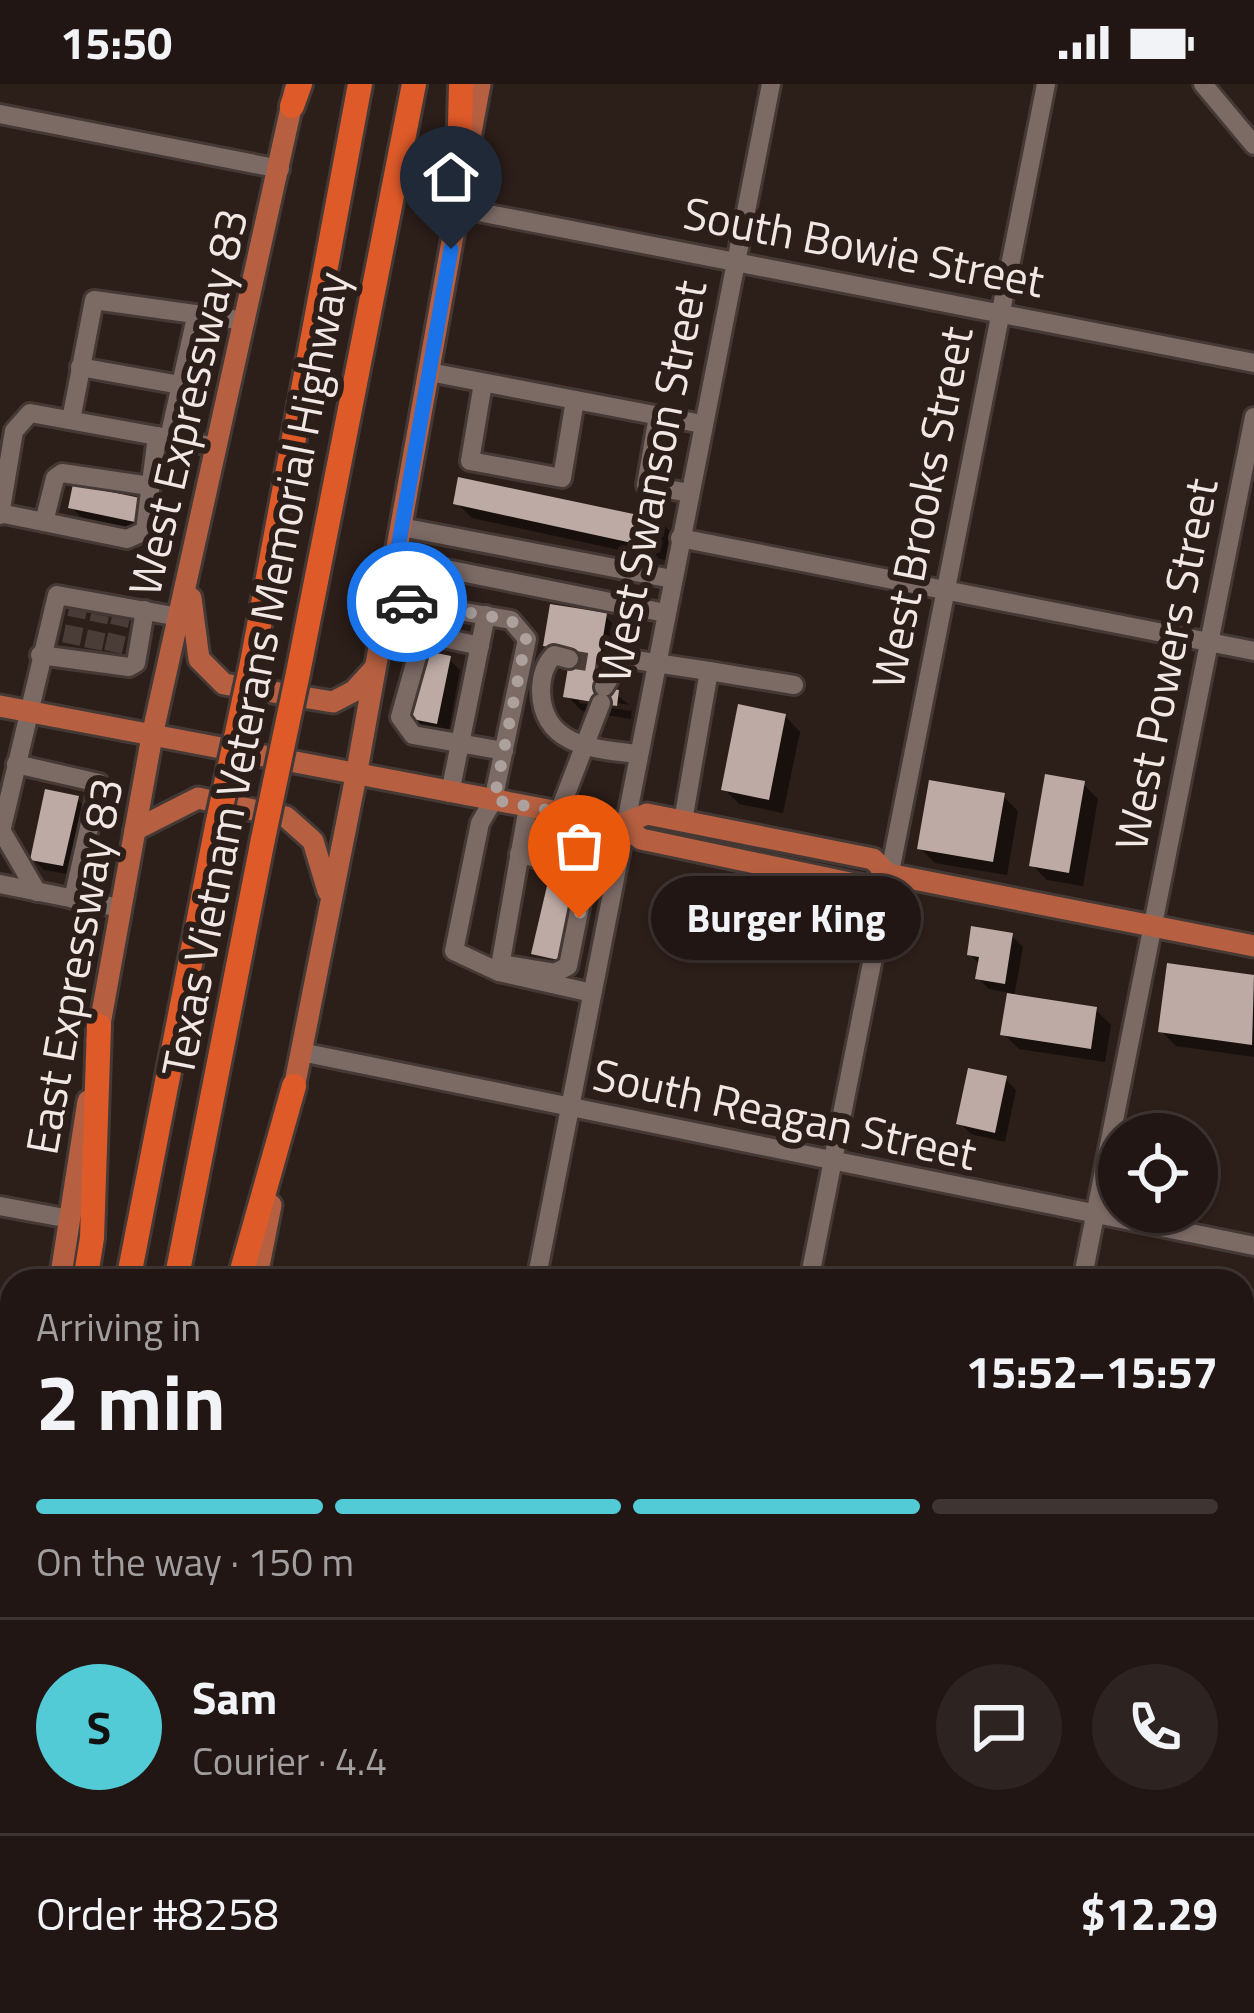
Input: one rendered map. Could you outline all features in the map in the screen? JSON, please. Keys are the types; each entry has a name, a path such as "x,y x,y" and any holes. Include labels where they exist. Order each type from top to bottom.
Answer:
{"highway":[{"name":"Texas Vietnam Veterans Memorial Highway","path":"130,1269 252,662 360,84"},
{"name":"Texas Vietnam Veterans Memorial Highway","path":"178,1269 415,84"},
{"path":"458,208 461,84"},
{"path":"87,1269 99,1026"},
{"path":"242,1269 295,1086"}],"main road":[{"path":"258,1269 377,665 480,84"},
{"name":"West Expressway 83","path":"152,736 296,91"},
{"path":"189,573 199,659 224,684 333,702 354,691 377,665"},
{"path":"0,706 622,824 641,839 869,887 888,874"},
{"name":"East Expressway 83","path":"62,1269 99,1026 152,736"},
{"path":"135,830 197,798 286,818 313,841 330,898"},
{"path":"622,824 647,814 873,859 888,874 1254,946"}],"street":[{"name":"West Swanson Street","path":"538,1269 622,824 771,84"},
{"name":"West Brooks Street","path":"811,1269 1046,84"},
{"path":"1203,84 1254,145"},
{"path":"0,114 280,169"},
{"name":"South Bowie Street","path":"458,208 1254,363"},
{"path":"70,420 94,300 245,321"},
{"path":"196,317 180,386 163,437 150,486 145,530 136,536 0,514 14,431 30,413 70,420 163,437 217,447"},
{"path":"80,368 180,386"},
{"path":"429,372 702,424"},
{"path":"483,382 470,461 562,478 575,400"},
{"path":"658,416 646,485 689,493"},
{"name":"West Powers Street","path":"1084,1269 1254,417"},
{"path":"0,418 22,422"},
{"path":"44,522 55,478 62,473 150,486"},
{"path":"401,527 672,580"},
{"path":"680,538 1254,651"},
{"path":"396,560 665,613"},
{"path":"38,892 1,833 51,603 57,596 102,608 179,617"},
{"path":"389,599 511,620 526,639 494,800 480,823 454,951 592,994"},
{"path":"500,968 554,974 568,965 585,872 567,813 575,760 585,748 634,607"},
{"path":"40,655 69,652 136,662 146,610"},
{"path":"450,793 486,616"},
{"path":"479,646 430,635 422,639 400,717 413,735 504,751"},
{"path":"569,659 554,655 548,660 543,708 556,734 585,748 637,754"},
{"path":"613,663 655,662 794,685"},
{"path":"683,821 709,671"},
{"path":"16,764 99,782 73,899"},
{"path":"500,968 528,807"},
{"path":"519,854 585,872"},
{"path":"0,884 120,908"},
{"name":"South Reagan Street","path":"302,1052 832,1164 1254,1246"},
{"path":"0,1207 70,1219"}],"building":[{"path":"458,477 662,520 655,548 453,504"},
{"path":"73,484 140,498 135,522 68,508"},
{"path":"550,604 607,613 595,686 619,690 617,706 563,697 571,650 543,646"},
{"path":"421,650 451,656 437,724 407,718"},
{"path":"738,704 786,714 769,800 721,790"},
{"path":"1045,774 1085,781 1069,873 1029,866"},
{"path":"929,780 1005,793 993,862 917,849"},
{"path":"45,789 79,796 63,866 30,860"},
{"path":"550,873 581,879 563,961 531,954"},
{"path":"971,926 1013,933 1005,984 975,979 979,957 967,955"},
{"path":"1167,963 1254,975 1252,1045 1158,1032"},
{"path":"1007,993 1097,1007 1091,1049 1000,1035"},
{"path":"968,1068 1007,1076 995,1133 956,1124"}],"tunnel":[{"path":"71,644 78,609"},
{"path":"93,649 100,615"},
{"path":"113,652 121,617"},
{"path":"569,659 599,664"}],"way so far":[{"path":"407,602 511,620 522,627 526,639 494,800 575,815 586,878 579,918"}],"place":[{"name":"Burger King","path":"579,918"}],"route":[{"path":"407,602 389,599 451,249"}]}
